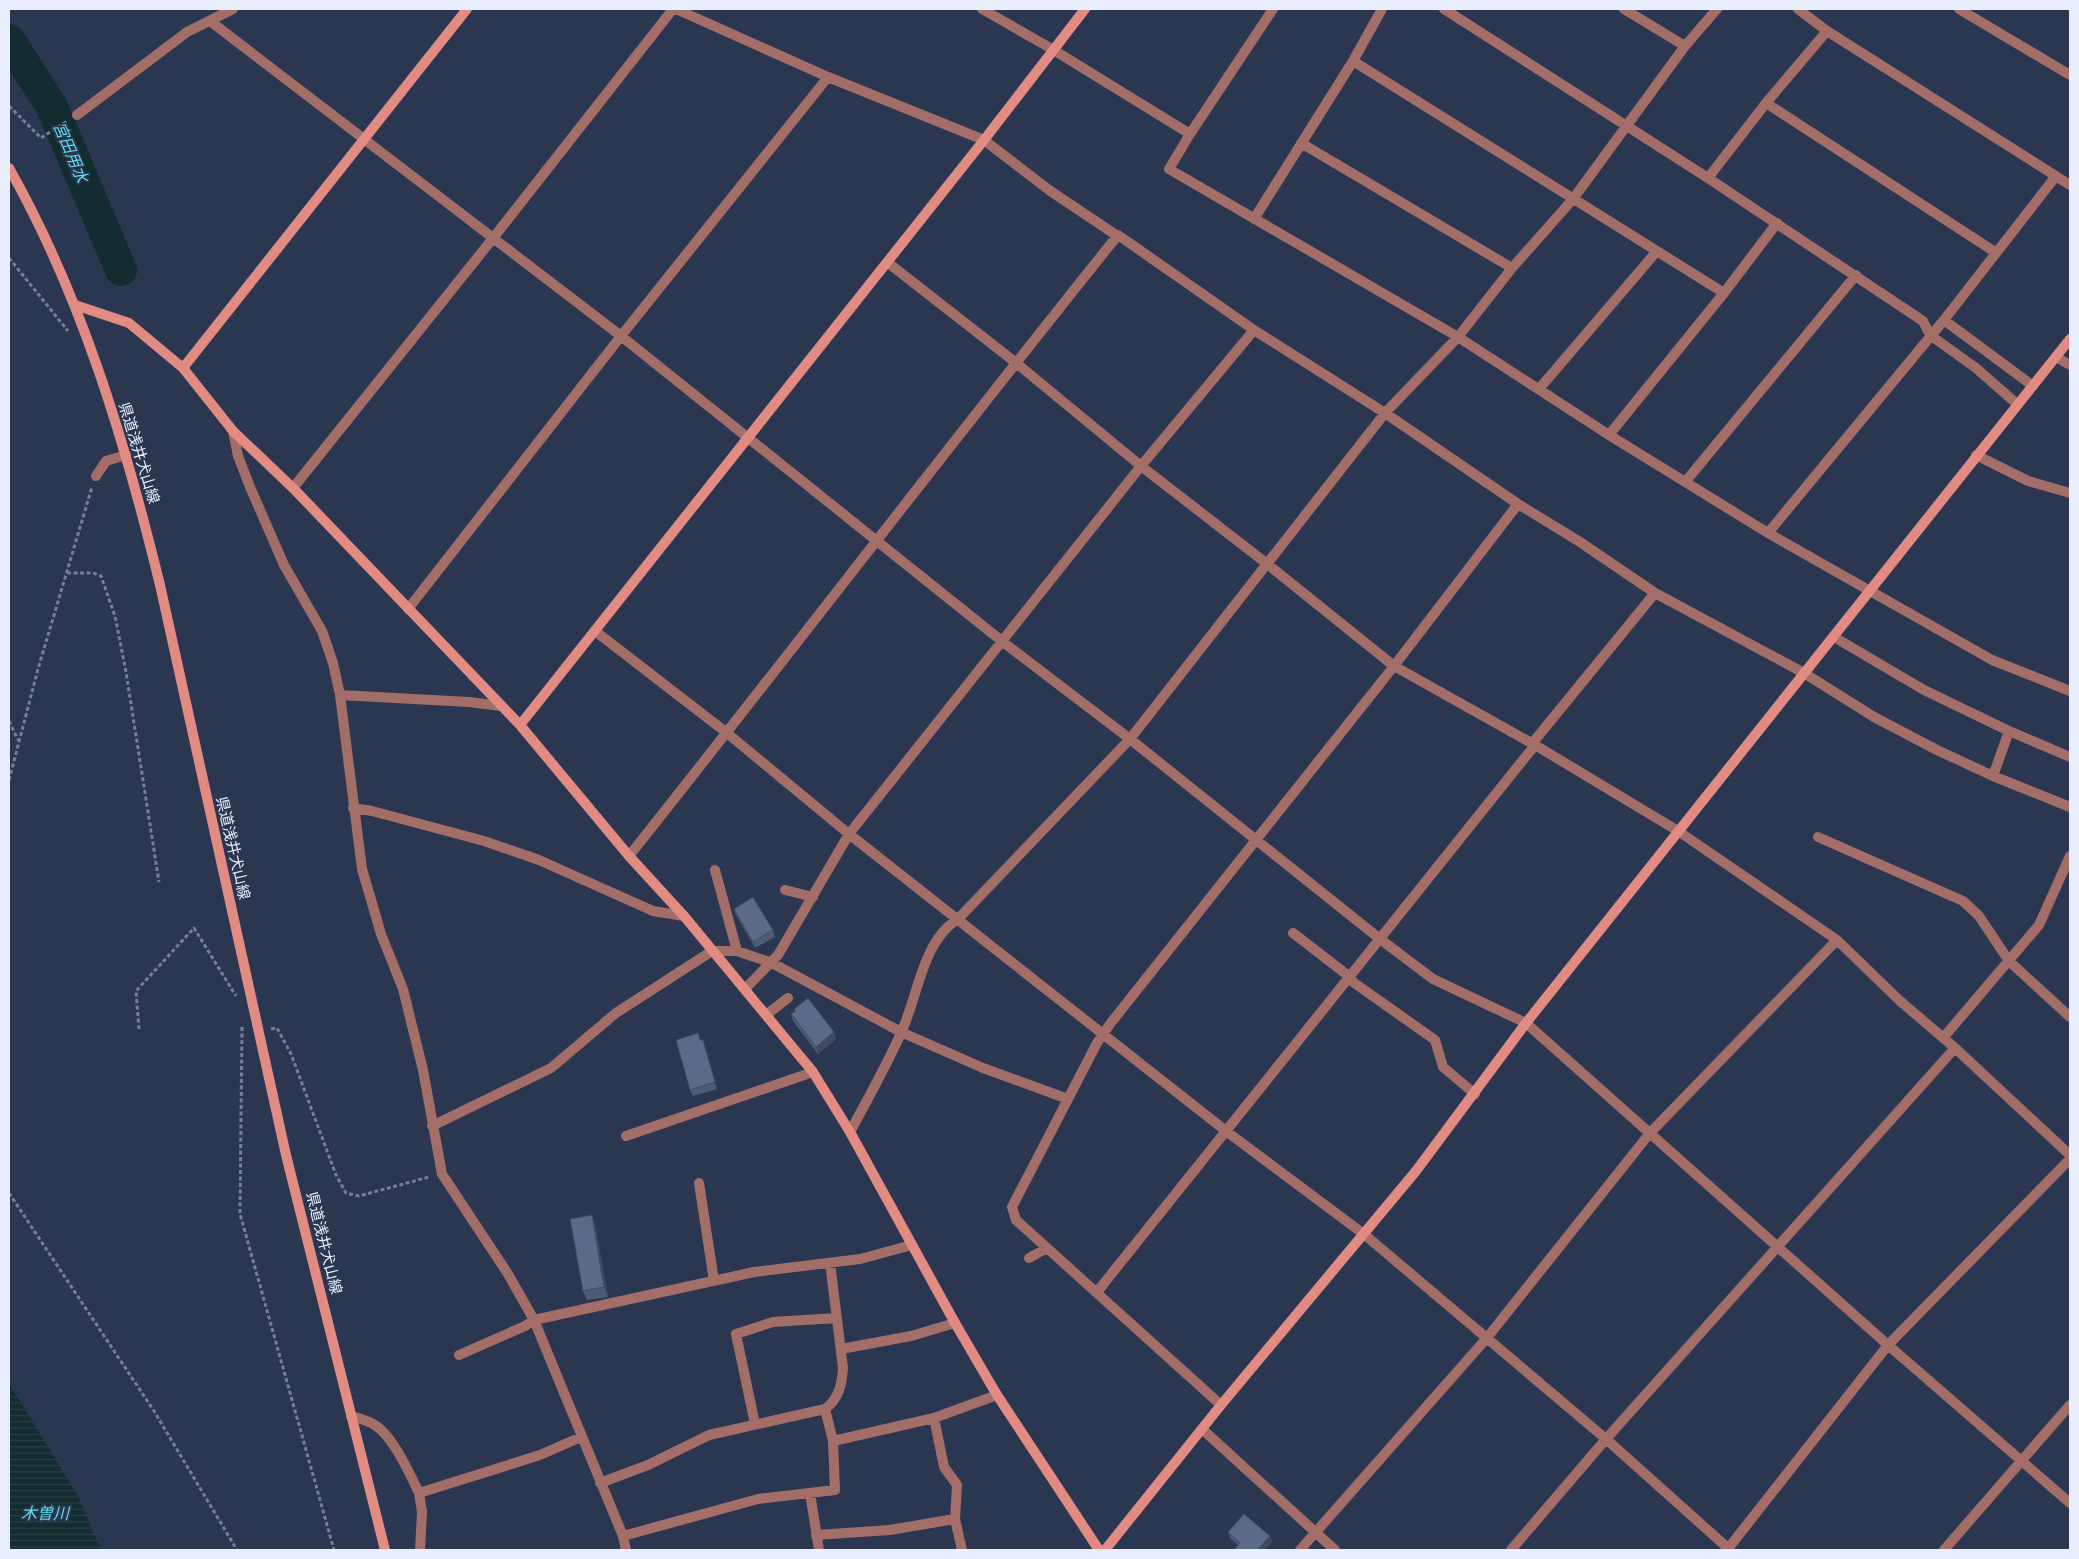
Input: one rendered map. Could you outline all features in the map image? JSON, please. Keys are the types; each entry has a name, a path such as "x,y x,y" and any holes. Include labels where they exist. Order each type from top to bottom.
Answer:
{"street":[{"path":"77,115 187,32 233,9"},
{"path":"183,368 467,9"},
{"path":"293,488 674,9 828,77 984,140 1049,190 1118,235 1254,330 1385,413 1518,504 1580,542 1655,593 1804,672 1874,717 1937,750 1992,776 2070,807"},
{"path":"982,9 1190,134"},
{"path":"520,725 984,140 1084,9"},
{"path":"1272,9 1169,169 1458,337 1609,435 1768,533 1992,660 2070,691"},
{"path":"1254,219 1353,61 1382,9"},
{"path":"1444,9 1777,222 1924,321 1930,335 1976,368 2017,404"},
{"path":"1624,9 1685,46"},
{"path":"850,1132 901,1032 934,941 947,926 958,919 1130,739 1385,413 1458,337 1512,268 1573,199 1685,46 1718,9"},
{"path":"1798,9 1827,31 2070,185"},
{"path":"1959,9 2070,75"},
{"path":"210,21 621,336 879,540 1003,642 1130,739 1380,939 1433,979 1526,1023 1888,1345 2070,1503"},
{"path":"1708,178 1766,103 1827,31"},
{"path":"1353,61 1724,293"},
{"path":"408,610 621,336 828,77"},
{"path":"1766,103 1995,252"},
{"path":"1301,143 1512,268"},
{"name":"県道浅井犬山線","path":"9,168 32,210 75,305 126,455 138,497 160,585 286,1155 384,1550"},
{"path":"1768,533 1944,320 2056,176"},
{"path":"1609,435 1724,293 1777,222"},
{"path":"629,856 879,540 1016,362 1118,235"},
{"path":"1539,389 1657,251"},
{"path":"887,262 1016,362 1140,466 1266,563 1394,666 1534,745 1678,831 1837,940 1899,1000 2070,1155"},
{"path":"1686,481 1856,275"},
{"path":"75,305 129,323 183,368 233,431 293,488 520,725 629,856 684,916 745,989 813,1072 850,1132 955,1323 997,1395 1099,1550"},
{"path":"1944,320 2033,386"},
{"path":"745,989 778,955 849,834 1003,642 1140,466 1254,330"},
{"path":"1106,1550 1202,1429 1365,1235 1475,1094 1526,1023 2070,339"},
{"path":"2056,357 2070,365"},
{"path":"233,431 238,456 284,564 322,631 340,695 362,869 381,934 403,989 423,1070 442,1174 508,1274 534,1320 623,1536 626,1550"},
{"path":"96,476 106,461 126,455"},
{"path":"1976,455 2028,480 2070,493"},
{"path":"1222,1405 1016,1220 1012,1208 1103,1033 1394,666 1518,504"},
{"path":"1097,1292 1350,977 1534,745 1535,740 1655,593"},
{"path":"595,631 727,733 849,834 1226,1131 1365,1235 1606,1438 1728,1550 1888,1345 2070,1160"},
{"path":"1834,638 1924,690 2009,731 2070,757"},
{"path":"340,695 469,702 501,706"},
{"path":"1992,776 2009,731"},
{"path":"353,808 372,811 484,841 539,860 653,911 684,916"},
{"path":"1818,837 1963,901 1979,916 2009,961 2070,1017"},
{"path":"1943,1038 2039,925 2070,856"},
{"path":"715,870 737,951"},
{"path":"785,890 813,897"},
{"path":"1293,933 1350,977 1353,982 1435,1040 1443,1068 1475,1094"},
{"path":"1300,1550 1486,1338 1650,1133 1837,940"},
{"path":"432,1126 551,1068 616,1013 712,951 737,951 772,963 901,1032 983,1068 1068,1099"},
{"path":"766,1015 788,998"},
{"path":"1510,1550 1606,1438 1954,1048"},
{"path":"626,1136 813,1072"},
{"path":"699,1183 714,1281"},
{"path":"459,1355 525,1326 534,1320 754,1272 860,1259 912,1245"},
{"path":"1029,1258 1046,1248"},
{"path":"600,1482 648,1465 709,1436 825,1409 834,1400 842,1384 841,1349 830,1263"},
{"path":"755,1424 736,1334 773,1322 837,1318"},
{"path":"841,1349 911,1336 955,1323"},
{"path":"833,1441 934,1418 997,1395"},
{"path":"1944,1550 2070,1405"},
{"path":"623,1536 758,1499 835,1490 833,1441 825,1409"},
{"path":"351,1416 374,1424 383,1431 408,1470 419,1493 422,1512 420,1550"},
{"path":"934,1418 944,1468 957,1485 955,1519 962,1550"},
{"path":"1202,1429 1335,1550"},
{"path":"419,1493 540,1454 581,1437"},
{"path":"810,1493 819,1550"},
{"path":"816,1535 890,1530 955,1519"}],"path":[{"path":"9,106 41,138 77,115"},
{"path":"9,258 68,331 83,329"},
{"path":"9,780 96,476"},
{"path":"67,573 93,573 101,576 109,597 126,672 159,882"},
{"path":"9,720 19,740"},
{"path":"139,1029 136,991 194,928 241,1004 252,1002"},
{"path":"242,1021 240,1214 334,1550"},
{"path":"259,1032 277,1028 291,1054 336,1175 346,1193 359,1196 442,1174"},
{"path":"9,1193 154,1412 237,1550"}],"water":[{"name":"木曽川","path":"9,1383 78,1496 101,1550 9,1550"}],"building":[{"path":"753,897 773,930 753,942 734,909"},
{"path":"808,998 834,1032 816,1047 791,1014 796,1011 794,1009"},
{"path":"698,1033 700,1040 703,1040 715,1082 690,1090 676,1040"},
{"path":"592,1215 604,1287 583,1291 570,1219"},
{"path":"1244,1514 1270,1536 1257,1550 1234,1550 1240,1543 1228,1532"}],"waterway":[{"name":"宮田用水","path":"9,40 52,107 121,270"}]}
